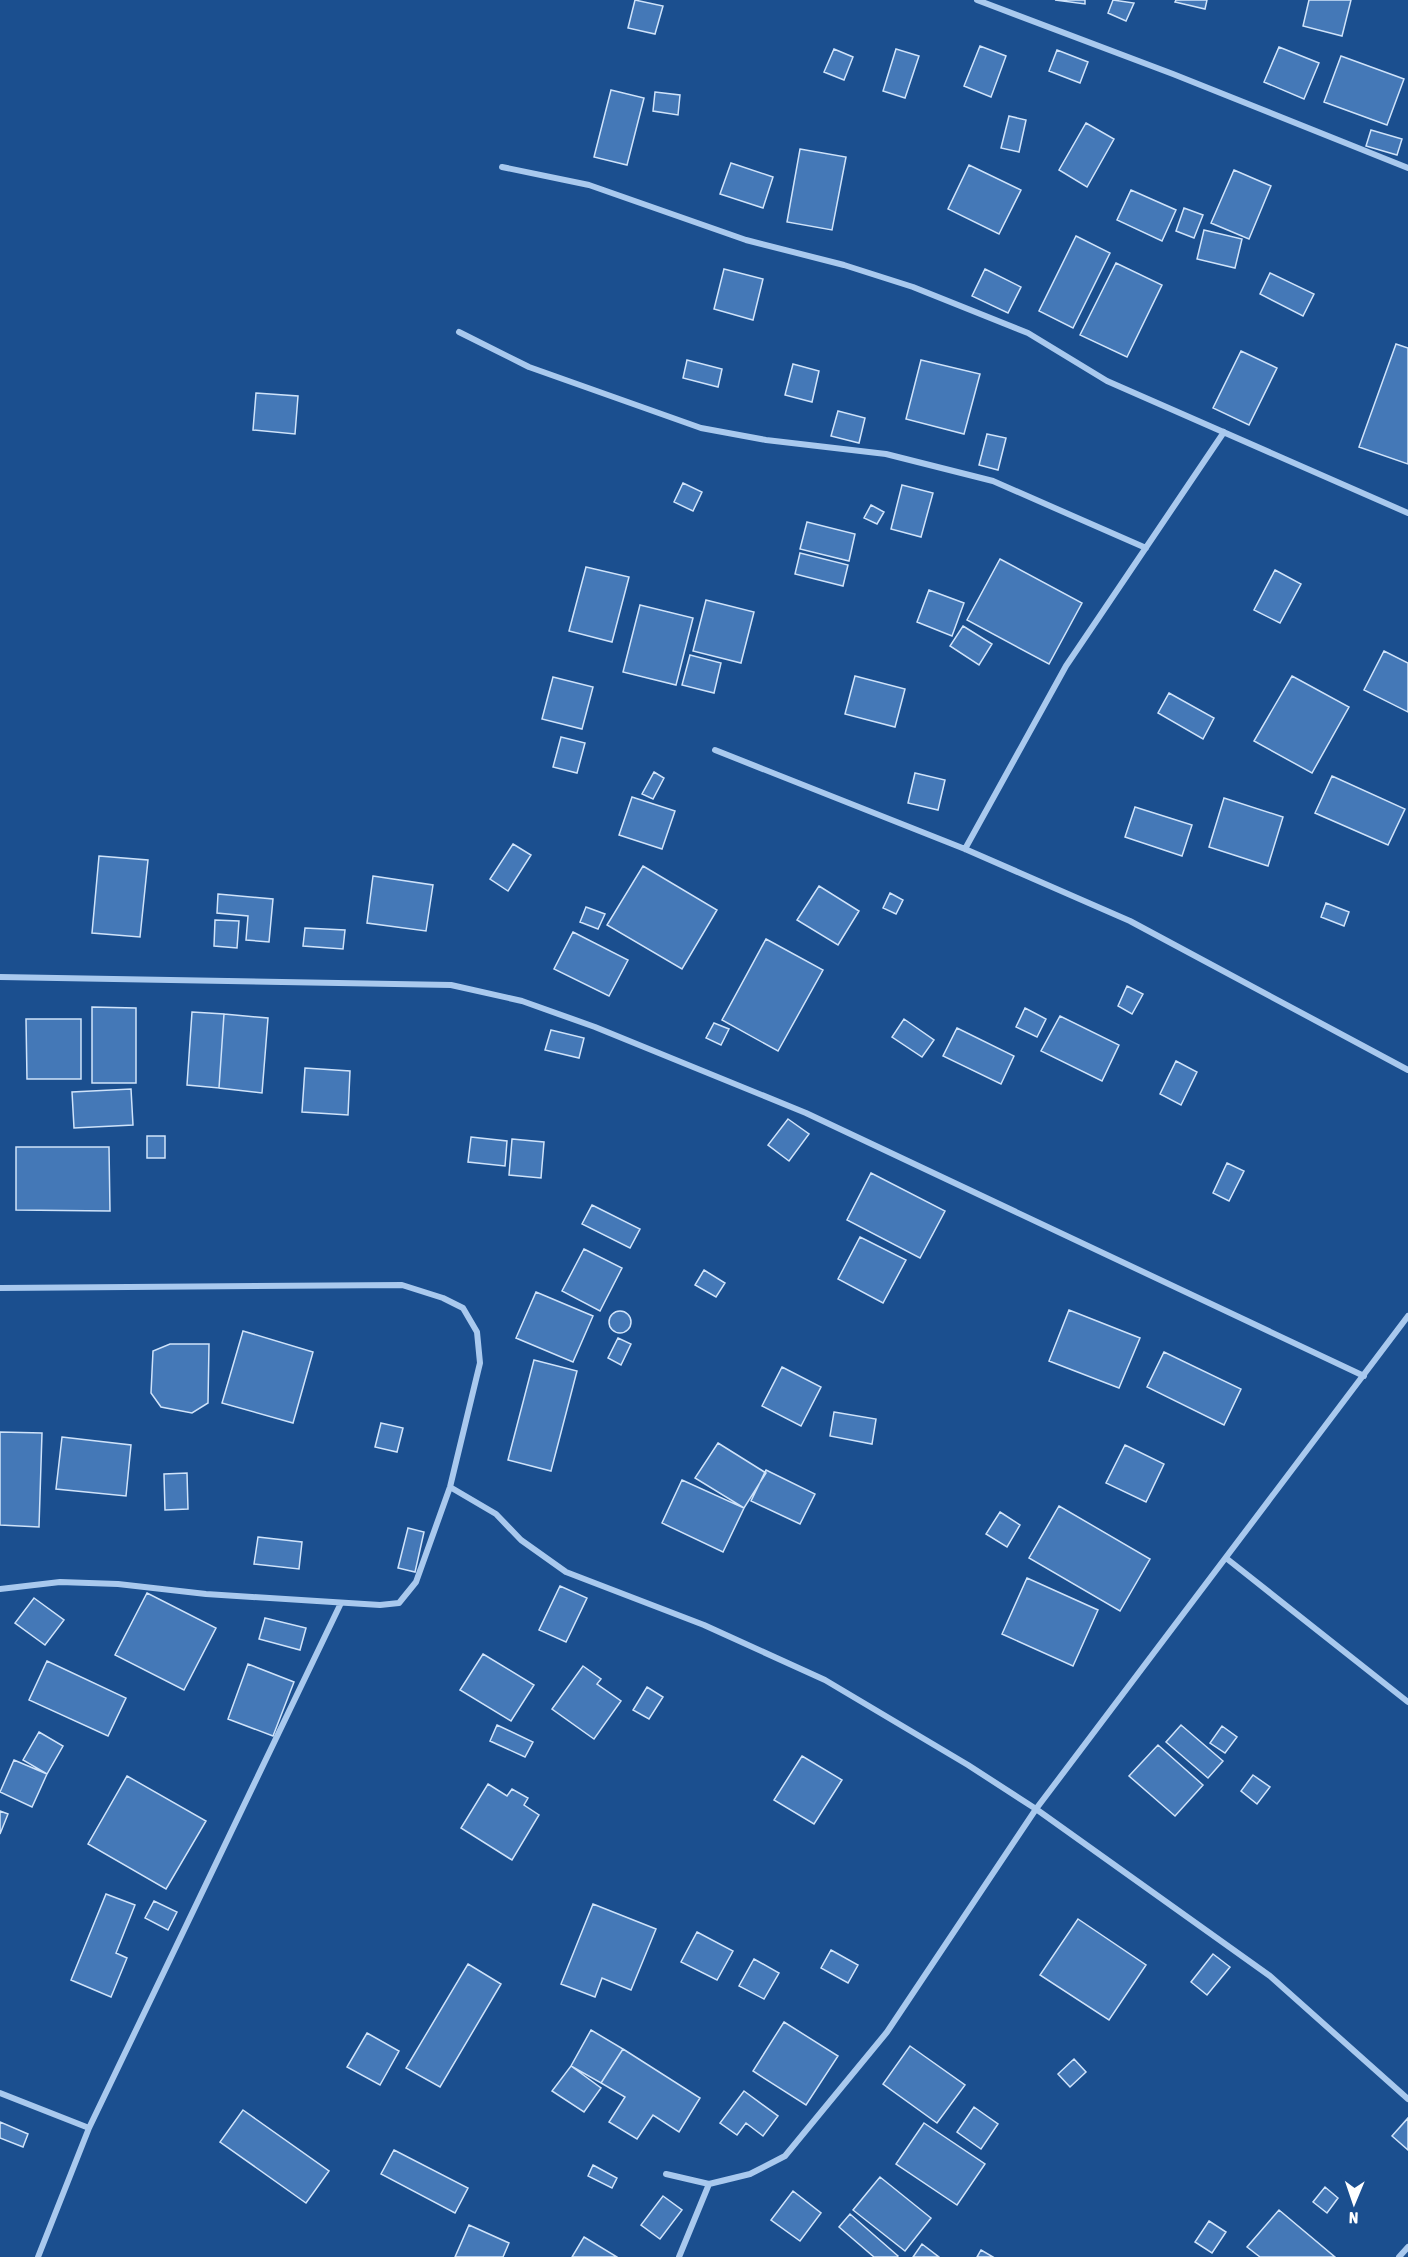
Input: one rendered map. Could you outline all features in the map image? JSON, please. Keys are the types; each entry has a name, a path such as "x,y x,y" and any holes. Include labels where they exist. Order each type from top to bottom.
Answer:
{"street":[{"path":"977,0 1173,74 1408,168"},
{"path":"502,166 589,185 746,240 844,265 913,287 1028,333 1107,381 1408,513"},
{"path":"459,332 529,367 700,428 766,440 885,454 993,481 1146,548"},
{"path":"965,849 1066,666 1224,432"},
{"path":"715,750 965,849 1130,921 1408,1070"},
{"path":"0,977 450,985 522,1001 595,1027 806,1113 1364,1376"},
{"path":"0,1288 402,1285 444,1298 463,1308 477,1332 480,1363 450,1487 422,1567 406,1598 399,1603 380,1605 341,1603 194,1593 118,1584 60,1582 0,1588"},
{"path":"666,2174 709,2184 750,2174 785,2156 887,2032 1036,1809 1408,1316"},
{"path":"450,1487 495,1514 520,1540 566,1572 704,1625 825,1680 968,1765 1036,1809 1270,1976 1408,2098"},
{"path":"1227,1558 1408,1702"},
{"path":"38,2257 89,2128 341,1603"},
{"path":"0,2093 89,2128"},
{"path":"679,2257 709,2184"},
{"path":"1399,2257 1408,2247"}],"building":[{"path":"635,0 663,6 655,34 628,28"},
{"path":"1055,0 1085,0 1085,4"},
{"path":"1113,0 1134,3 1126,21 1108,13"},
{"path":"1176,0 1207,0 1205,9 1175,2"},
{"path":"1309,0 1351,0 1342,36 1303,26"},
{"path":"980,46 1006,56 991,97 964,86"},
{"path":"1279,47 1319,63 1304,99 1264,82"},
{"path":"834,49 853,57 844,80 824,72"},
{"path":"896,49 919,56 905,98 883,91"},
{"path":"1057,50 1088,62 1080,83 1049,71"},
{"path":"1341,56 1404,79 1387,125 1324,102"},
{"path":"611,90 644,98 627,165 594,157"},
{"path":"655,92 680,95 678,115 653,111"},
{"path":"1009,116 1026,120 1019,152 1001,148"},
{"path":"1086,123 1114,139 1087,187 1059,170"},
{"path":"1371,130 1402,139 1397,155 1366,146"},
{"path":"800,149 846,157 832,230 787,222"},
{"path":"731,163 773,177 763,208 720,194"},
{"path":"969,165 1021,190 999,234 948,209"},
{"path":"1234,170 1271,186 1249,239 1211,223"},
{"path":"1131,190 1176,210 1162,241 1117,220"},
{"path":"1184,208 1203,215 1194,238 1176,231"},
{"path":"1204,230 1242,239 1235,268 1197,259"},
{"path":"1076,236 1110,253 1073,328 1039,311"},
{"path":"1116,263 1162,285 1127,357 1080,335"},
{"path":"724,269 763,279 753,320 714,309"},
{"path":"985,269 1021,287 1008,313 972,296"},
{"path":"1270,273 1314,294 1303,316 1260,294"},
{"path":"1396,344 1408,348 1408,464 1359,447"},
{"path":"1241,351 1277,368 1249,425 1213,408"},
{"path":"687,360 722,369 718,387 683,378"},
{"path":"921,360 980,374 964,434 906,419"},
{"path":"793,364 819,371 812,402 785,395"},
{"path":"256,393 298,396 295,434 253,430"},
{"path":"838,411 865,418 859,443 831,436"},
{"path":"987,434 1006,438 998,470 979,465"},
{"path":"683,483 702,492 693,511 674,502"},
{"path":"902,485 933,493 921,537 891,529"},
{"path":"871,505 884,512 877,524 864,518"},
{"path":"807,522 855,534 849,561 800,549"},
{"path":"800,553 848,565 843,586 795,574"},
{"path":"1000,559 1082,603 1049,664 967,620"},
{"path":"586,567 629,577 612,642 569,631"},
{"path":"1275,570 1301,584 1280,623 1254,610"},
{"path":"929,590 964,603 952,636 917,622"},
{"path":"706,600 754,612 741,663 693,651"},
{"path":"640,605 693,618 676,685 623,672"},
{"path":"963,626 992,644 979,665 950,646"},
{"path":"1384,651 1408,663 1408,712 1364,690"},
{"path":"690,655 721,663 714,693 682,685"},
{"path":"855,676 905,689 895,727 845,714"},
{"path":"1292,676 1349,707 1312,773 1254,741"},
{"path":"553,677 593,687 582,729 542,719"},
{"path":"1169,693 1214,718 1203,739 1158,713"},
{"path":"561,737 585,743 577,773 553,767"},
{"path":"654,772 664,778 653,799 642,794"},
{"path":"915,773 945,780 938,810 908,803"},
{"path":"1332,776 1405,809 1388,845 1315,813"},
{"path":"632,797 675,811 662,849 619,835"},
{"path":"1224,798 1283,817 1268,866 1209,847"},
{"path":"1135,807 1192,825 1182,856 1125,837"},
{"path":"513,844 531,855 508,891 490,879"},
{"path":"99,856 148,860 140,937 92,933"},
{"path":"643,866 717,910 682,969 607,925"},
{"path":"373,876 433,885 426,931 367,923"},
{"path":"819,886 859,911 838,945 797,920"},
{"path":"890,893 903,900 896,914 883,908"},
{"path":"218,894 273,899 269,942 246,940 248,916 217,913"},
{"path":"1326,903 1349,912 1344,926 1321,917"},
{"path":"586,907 605,914 598,929 580,922"},
{"path":"215,920 239,921 237,948 214,946"},
{"path":"305,928 345,930 343,949 303,946"},
{"path":"573,932 628,960 609,996 554,969"},
{"path":"766,939 823,970 778,1051 722,1020"},
{"path":"1127,986 1143,994 1132,1014 1118,1006"},
{"path":"92,1007 136,1008 136,1083 92,1083"},
{"path":"1025,1008 1046,1019 1037,1037 1016,1027"},
{"path":"192,1012 224,1014 219,1088 187,1085"},
{"path":"224,1014 268,1018 262,1093 219,1088"},
{"path":"1060,1016 1119,1045 1102,1081 1041,1051"},
{"path":"26,1019 81,1019 81,1079 27,1079"},
{"path":"904,1019 934,1040 922,1057 892,1037"},
{"path":"714,1023 729,1029 721,1045 706,1038"},
{"path":"957,1028 1014,1056 1001,1084 943,1056"},
{"path":"551,1030 584,1038 579,1058 545,1050"},
{"path":"1176,1061 1197,1072 1181,1105 1160,1094"},
{"path":"305,1068 350,1071 348,1115 302,1112"},
{"path":"131,1089 133,1125 74,1128 72,1092"},
{"path":"788,1119 809,1134 789,1161 768,1145"},
{"path":"147,1136 165,1136 165,1158 147,1158"},
{"path":"471,1137 507,1141 505,1166 468,1162"},
{"path":"512,1139 544,1142 541,1178 509,1175"},
{"path":"16,1147 109,1147 110,1211 16,1210"},
{"path":"1227,1163 1244,1171 1229,1201 1213,1193"},
{"path":"871,1173 945,1211 920,1258 847,1220"},
{"path":"592,1205 640,1229 630,1248 582,1224"},
{"path":"860,1237 906,1260 883,1303 838,1279"},
{"path":"584,1249 622,1268 600,1311 562,1291"},
{"path":"704,1270 725,1283 716,1297 695,1285"},
{"path":"536,1292 593,1316 573,1362 516,1338"},
{"path":"1069,1310 1140,1338 1119,1388 1049,1361"},
{"path":"620,1311 628,1314 631,1322 628,1330 620,1333 612,1330 609,1322 612,1314"},
{"path":"243,1331 313,1352 293,1423 222,1403"},
{"path":"618,1338 631,1344 621,1365 608,1358"},
{"path":"170,1344 209,1344 208,1403 192,1413 161,1407 151,1393 153,1351"},
{"path":"1164,1352 1241,1389 1224,1425 1147,1387"},
{"path":"534,1360 577,1371 551,1471 508,1460"},
{"path":"782,1367 821,1387 801,1426 762,1406"},
{"path":"834,1412 876,1419 872,1444 830,1436"},
{"path":"381,1423 403,1428 397,1452 375,1447"},
{"path":"0,1432 42,1433 39,1527 0,1525"},
{"path":"62,1437 131,1445 126,1496 56,1489"},
{"path":"718,1443 766,1473 744,1508 695,1478"},
{"path":"1125,1445 1164,1464 1146,1502 1106,1483"},
{"path":"766,1470 815,1494 800,1524 751,1501"},
{"path":"187,1473 188,1509 165,1510 164,1474"},
{"path":"682,1480 744,1508 723,1552 662,1523"},
{"path":"1059,1506 1150,1559 1120,1611 1029,1558"},
{"path":"1000,1512 1020,1525 1007,1547 986,1534"},
{"path":"408,1528 424,1532 415,1572 398,1568"},
{"path":"258,1537 302,1542 299,1569 254,1564"},
{"path":"1027,1578 1098,1610 1073,1666 1002,1634"},
{"path":"560,1586 587,1598 566,1642 539,1630"},
{"path":"147,1593 216,1628 184,1690 115,1655"},
{"path":"34,1598 64,1620 45,1645 15,1623"},
{"path":"265,1618 306,1628 300,1650 259,1639"},
{"path":"483,1654 534,1685 511,1721 460,1690"},
{"path":"47,1661 126,1698 108,1736 29,1700"},
{"path":"248,1664 294,1682 273,1736 228,1719"},
{"path":"583,1666 601,1679 597,1684 621,1701 594,1739 552,1709"},
{"path":"647,1687 663,1697 649,1719 633,1710"},
{"path":"497,1725 533,1742 525,1757 490,1741"},
{"path":"1181,1725 1223,1761 1208,1778 1166,1742"},
{"path":"1222,1726 1237,1737 1225,1753 1210,1743"},
{"path":"39,1732 63,1746 47,1774 23,1760"},
{"path":"1158,1745 1203,1785 1175,1816 1129,1776"},
{"path":"802,1756 842,1780 814,1824 774,1800"},
{"path":"14,1760 47,1774 32,1807 0,1792"},
{"path":"1253,1775 1270,1787 1257,1804 1241,1791"},
{"path":"127,1776 206,1821 166,1889 88,1844"},
{"path":"488,1784 507,1796 512,1789 528,1798 524,1805 539,1815 512,1860 461,1828"},
{"path":"0,1811 8,1814 0,1834"},
{"path":"106,1894 135,1905 116,1953 127,1958 111,1997 71,1980"},
{"path":"154,1901 177,1912 168,1930 145,1918"},
{"path":"593,1904 656,1929 631,1990 602,1978 595,1997 561,1984"},
{"path":"1078,1919 1146,1965 1109,2020 1040,1975"},
{"path":"697,1932 733,1951 717,1980 681,1962"},
{"path":"831,1950 858,1965 848,1983 821,1968"},
{"path":"1213,1954 1230,1967 1207,1995 1191,1982"},
{"path":"754,1959 779,1973 764,1999 739,1986"},
{"path":"468,1964 501,1984 440,2087 406,2068"},
{"path":"784,2022 838,2056 806,2105 753,2071"},
{"path":"591,2030 623,2049 601,2083 571,2066"},
{"path":"367,2033 399,2051 380,2085 347,2067"},
{"path":"910,2046 965,2085 937,2123 883,2084"},
{"path":"623,2049 700,2098 679,2132 653,2115 637,2139 609,2122 625,2097 601,2083"},
{"path":"1074,2059 1086,2072 1070,2087 1058,2074"},
{"path":"571,2066 601,2088 584,2112 552,2091"},
{"path":"744,2091 778,2116 763,2136 746,2123 737,2135 720,2123"},
{"path":"974,2107 998,2124 981,2149 957,2132"},
{"path":"243,2110 329,2171 306,2203 220,2142"},
{"path":"1408,2118 1408,2150 1392,2136"},
{"path":"0,2122 28,2134 23,2147 0,2138"},
{"path":"924,2123 985,2164 957,2205 896,2164"},
{"path":"394,2150 468,2188 455,2213 381,2174"},
{"path":"593,2165 617,2178 612,2188 588,2176"},
{"path":"880,2177 931,2218 905,2251 853,2210"},
{"path":"1325,2187 1338,2198 1327,2213 1313,2202"},
{"path":"793,2191 821,2213 800,2241 771,2220"},
{"path":"663,2196 682,2210 660,2239 641,2225"},
{"path":"1279,2210 1335,2257 1260,2257 1247,2247"},
{"path":"850,2214 898,2256 874,2257 839,2227"},
{"path":"1209,2221 1226,2232 1212,2253 1195,2242"},
{"path":"469,2225 509,2243 503,2257 455,2257"},
{"path":"584,2237 617,2257 572,2257"},
{"path":"922,2244 939,2257 913,2257"},
{"path":"981,2250 993,2257 977,2257"}]}
